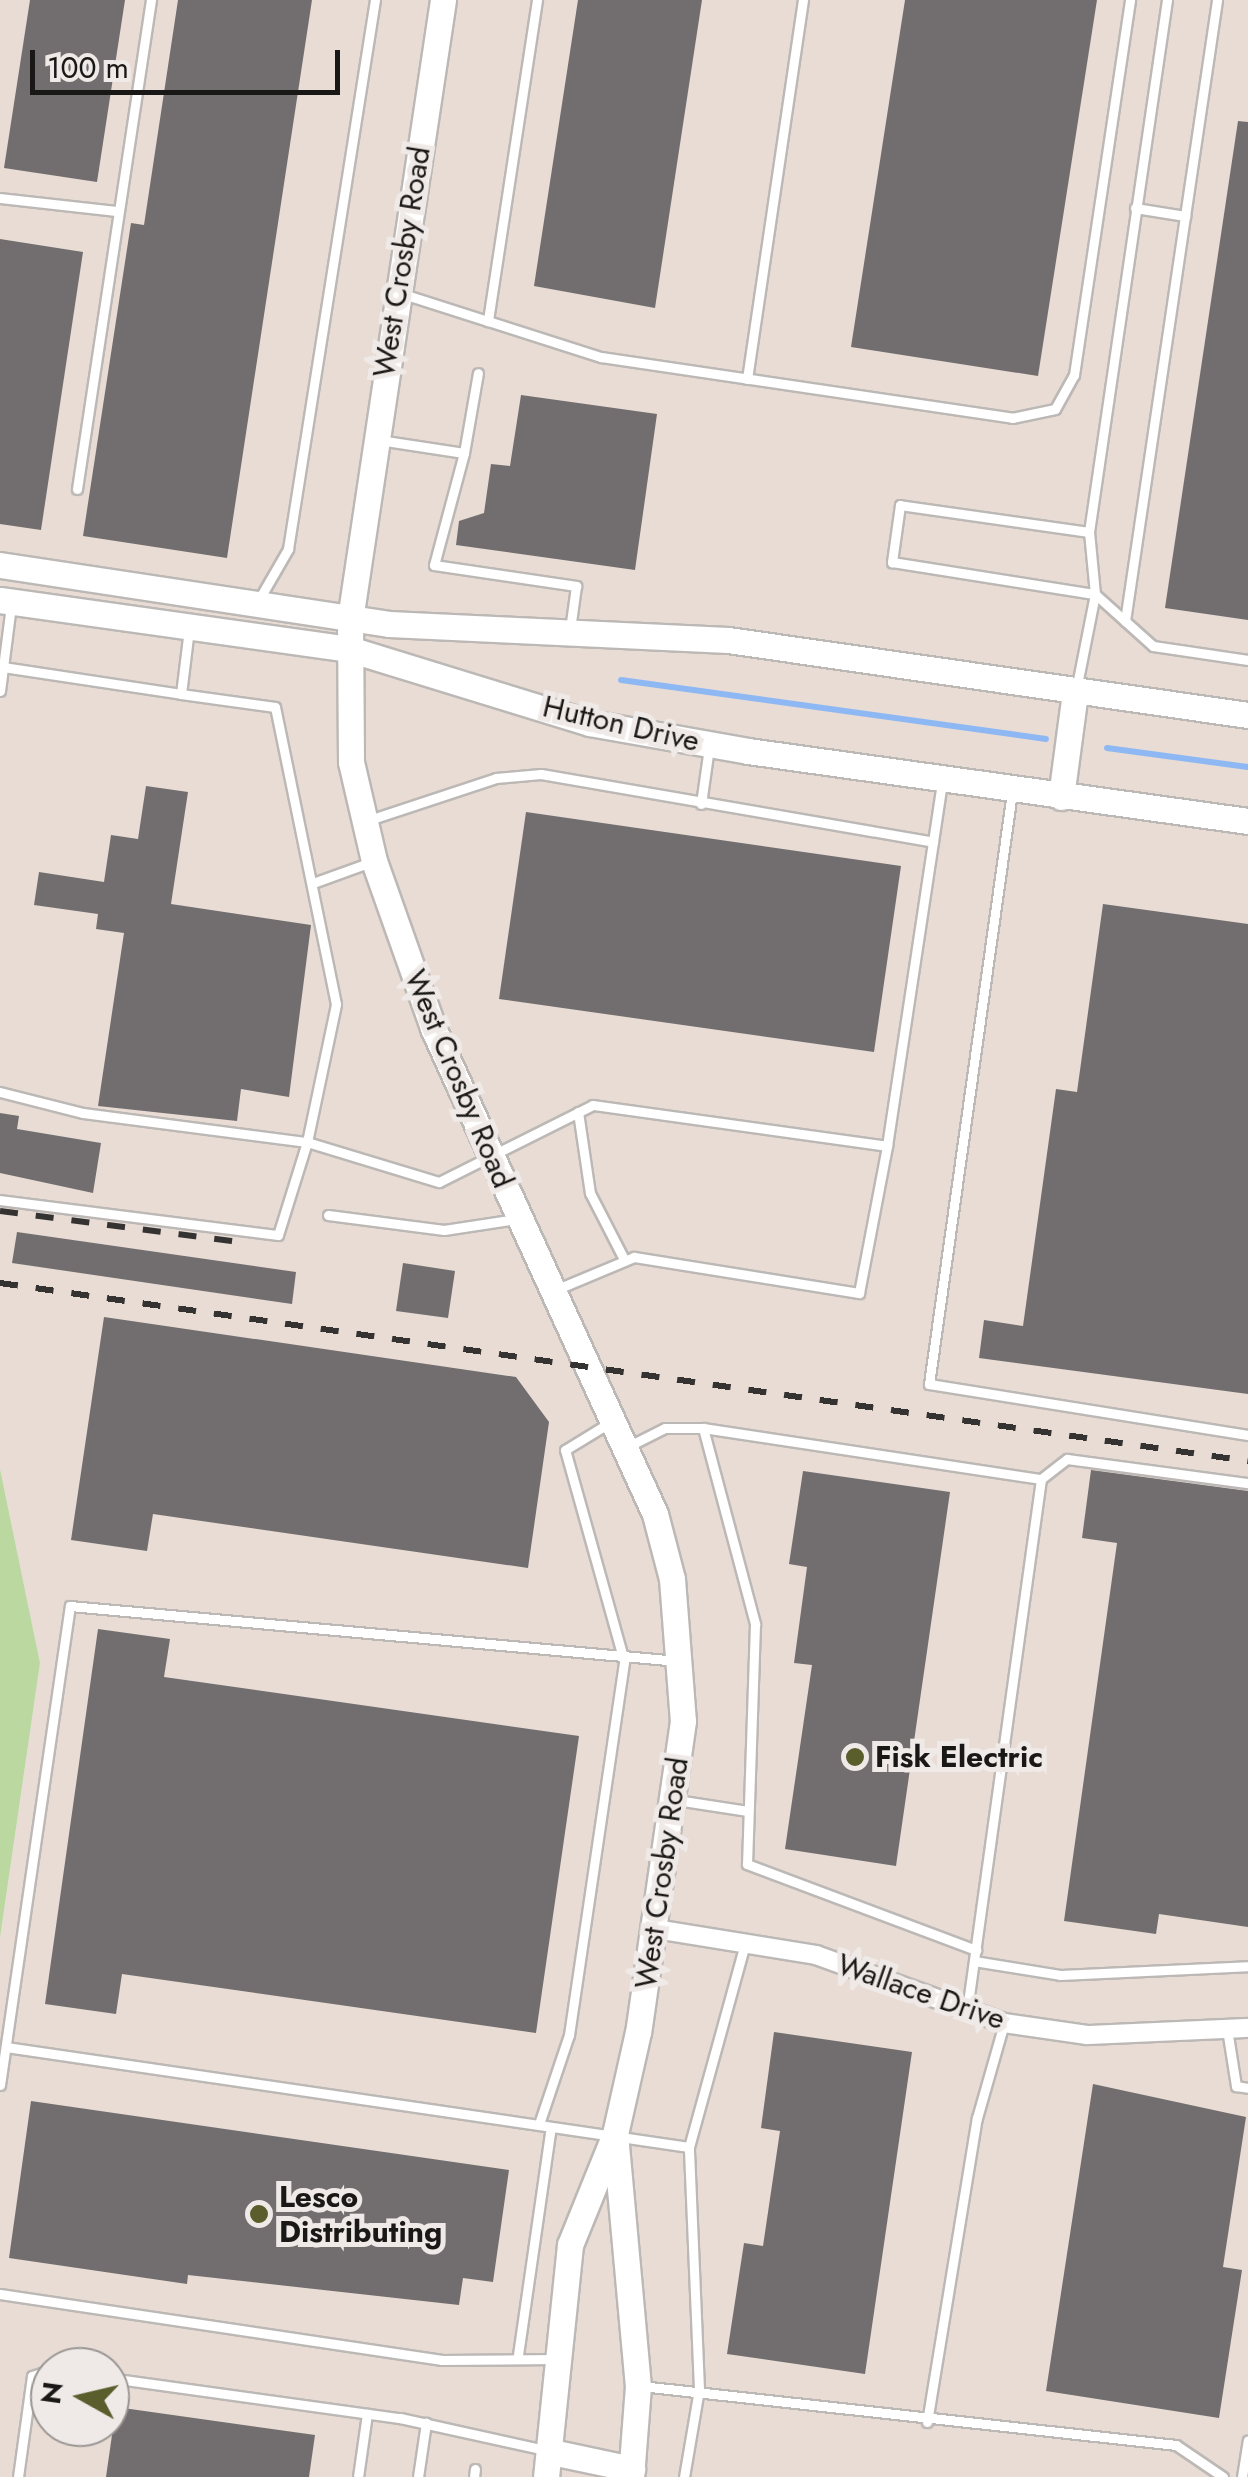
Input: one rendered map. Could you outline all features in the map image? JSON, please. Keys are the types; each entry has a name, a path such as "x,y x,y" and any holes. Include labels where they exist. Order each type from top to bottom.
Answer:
{"street":[{"name":"West Crosby Road","path":"443,0 350,618 351,762 374,861 490,1154 628,1446 672,1579 680,1661 676,1800 656,1929 616,2134 570,2246 565,2360 549,2465"},
{"path":"6,601 8,566 350,618 728,640 1248,715"},
{"name":"Hutton Drive","path":"6,601 348,649 590,723 1013,790 1248,821"},
{"path":"1061,797 1076,692"},
{"name":"Wallace Drive","path":"656,1929 816,1955 1004,2023 1087,2035 1248,2028"},
{"name":"West Crosby Road","path":"616,2134 638,2386 632,2473"},
{"path":"549,2465 632,2473"}],"lane":[{"path":"77,489 116,211 151,0"},
{"path":"257,604 288,549 375,0"},
{"path":"488,320 537,0"},
{"path":"746,379 803,0"},
{"path":"397,292 601,357 1012,418 1055,410 1074,376 1130,0"},
{"path":"1076,692 1095,594 1089,532 1167,0"},
{"path":"1125,621 1217,0"},
{"path":"0,198 116,211"},
{"path":"1136,208 1185,216"},
{"path":"478,372 464,453 434,565 576,586 569,632"},
{"path":"376,439 464,453"},
{"path":"1089,532 900,504 892,562 1095,594 1153,646 1248,660"},
{"path":"0,691 6,601"},
{"path":"181,694 189,626"},
{"path":"0,1200 278,1235 307,1142 336,1004 275,707 3,667"},
{"path":"701,804 710,744"},
{"path":"365,821 496,778 541,774 933,842"},
{"path":"552,1292 626,1260 859,1293 887,1146 942,779"},
{"path":"1013,790 929,1384 1248,1435"},
{"path":"312,882 374,861"},
{"path":"0,1092 82,1113 307,1142 439,1182 593,1105 887,1146"},
{"path":"578,1112 590,1194 626,1260"},
{"path":"328,1215 457,1230 518,1218"},
{"path":"539,2124 569,2035 624,1661 566,1450 614,1420"},
{"path":"628,1446 665,1428 703,1428 1041,1478"},
{"path":"703,1428 755,1624 747,1864 976,1950"},
{"path":"967,2012 1041,1478 1066,1459 1248,1483"},
{"path":"0,2085 70,1606 624,1661 680,1661"},
{"path":"676,1800 748,1811"},
{"path":"684,2477 699,2389 689,2146 746,1943"},
{"path":"974,1961 1060,1975 1248,1966"},
{"path":"927,2422 976,2118 1004,2023"},
{"path":"1227,2029 1236,2086 1248,2088"},
{"path":"6,2047 689,2146"},
{"path":"518,2356 551,2127"},
{"path":"0,2294 442,2360 518,2356 565,2360"},
{"path":"130,2381 426,2423 549,2465"},
{"path":"638,2386 699,2389 927,2422 992,2420 1176,2446 1223,2477"},
{"path":"18,2477 30,2390"},
{"path":"358,2477 366,2414"},
{"path":"418,2477 426,2423"},
{"path":"1242,2477 1248,2440"}],"shaded area":[{"path":"0,0 1248,0 1248,2477 0,2477 0,1939 40,1663 0,1469"}],"green space":[{"path":"0,1469 40,1663 0,1938"}],"building":[{"path":"30,0 125,0 97,182 4,168"},
{"path":"178,0 312,0 227,558 83,536 131,223 144,225"},
{"path":"578,0 702,0 655,308 534,286"},
{"path":"905,0 1097,0 1038,376 851,347"},
{"path":"1238,121 1248,122 1248,620 1165,608"},
{"path":"0,239 83,252 41,530 0,524"},
{"path":"521,395 657,414 635,570 456,545 459,521 484,513 491,464 510,466"},
{"path":"146,786 188,792 171,904 311,925 289,1097 241,1089 237,1121 98,1106 124,933 96,929 98,914 34,905 39,872 104,882 111,835 138,839"},
{"path":"526,812 901,866 874,1052 499,999"},
{"path":"1103,904 1248,924 1248,1394 979,1358 984,1320 1023,1326 1056,1089 1077,1092"},
{"path":"0,1113 19,1116 17,1129 101,1143 93,1193 0,1173"},
{"path":"17,1232 296,1272 292,1304 12,1263"},
{"path":"403,1263 455,1271 448,1318 396,1311"},
{"path":"104,1317 516,1377 549,1422 528,1568 153,1514 147,1551 71,1540"},
{"path":"1091,1470 1248,1491 1248,1927 1159,1914 1156,1934 1064,1921 1117,1543 1082,1538"},
{"name":"Fisk Electric","path":"803,1471 950,1492 896,1866 785,1849 812,1665 794,1663 807,1567 789,1564"},
{"path":"98,1629 170,1639 164,1677 579,1736 536,2033 122,1974 116,2014 45,2004"},
{"path":"774,2032 912,2052 865,2374 727,2354 744,2243 763,2246 780,2131 761,2128"},
{"path":"1093,2084 1246,2117 1223,2267 1242,2270 1219,2418 1046,2391"},
{"name":"Lesco Distributing","path":"31,2101 509,2170 493,2282 463,2278 459,2305 188,2275 187,2284 9,2258"},
{"path":"130,2409 315,2435 309,2477 106,2477 110,2447 130,2447"}],"waterway":[{"path":"621,680 1046,739"},
{"path":"1107,748 1248,767"}],"railway":[{"path":"0,1211 247,1243"},
{"path":"0,1283 1248,1461"}],"place":[{"name":"Fisk Electric","path":"855,1757"},
{"name":"Lesco Distributing","path":"259,2214"}]}
